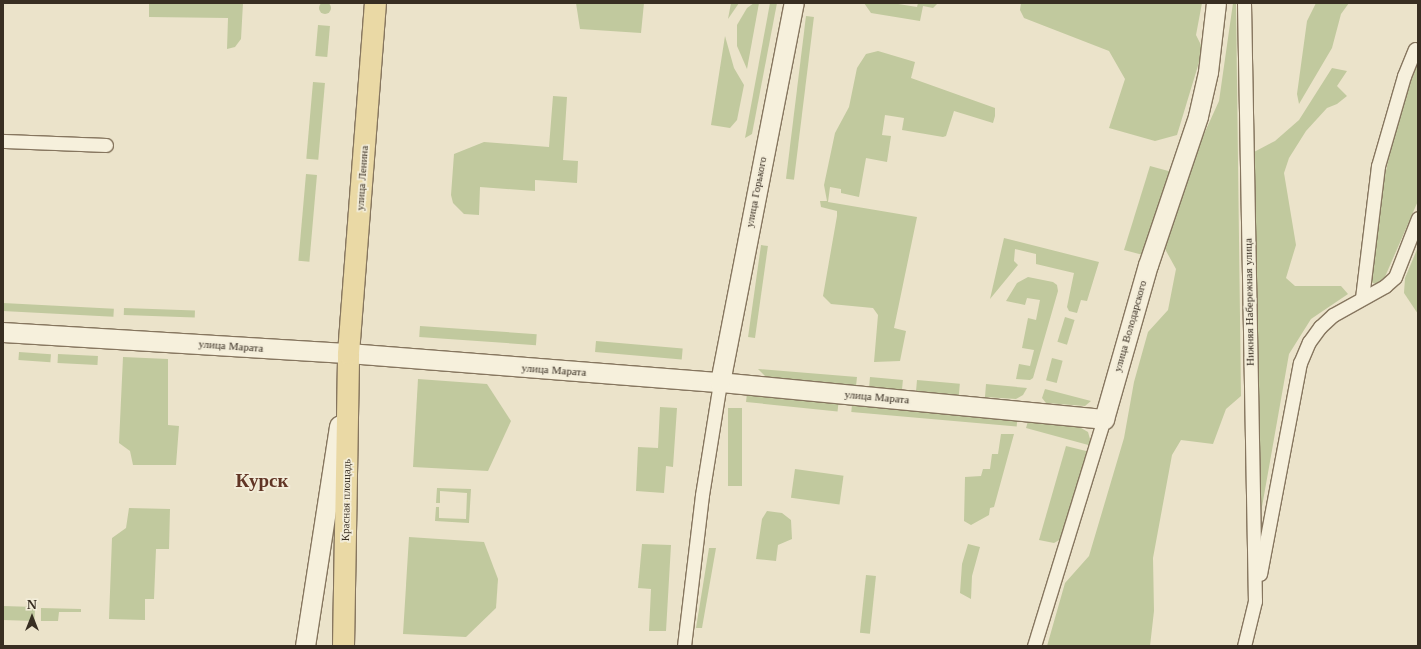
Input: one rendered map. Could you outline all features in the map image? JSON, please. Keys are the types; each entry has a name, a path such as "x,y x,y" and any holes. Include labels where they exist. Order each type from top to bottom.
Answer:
{"main road":[{"name":"улица Ленина","path":"348,353 375,3"},
{"name":"Красная площадь","path":"343,646 348,353"}],"street":[{"name":"улица Горького","path":"720,382 794,3"},
{"name":"улица Володарского","path":"1034,646 1104,419 1148,265 1198,116 1208,72 1216,3"},
{"name":"Нижняя Набережная улица","path":"1244,3 1254,601"},
{"path":"1362,298 1378,166 1404,76 1415,49"},
{"path":"3,141 106,145"},
{"name":"Нижняя Набережная улица","path":"1244,646 1300,364 1320,327 1333,315 1386,286 1395,277 1418,218"},
{"name":"улица Марата","path":"3,332 348,353 720,382 1104,419"},
{"path":"305,646 335,459 348,353"},
{"path":"684,646 702,494 720,382"}],"green space":[{"path":"323,2 327,2 331,8 327,14 323,14 319,10 319,6"},
{"path":"149,3 243,3 241,39 235,47 227,49 228,18 149,17"},
{"path":"576,3 644,3 641,33 580,29"},
{"path":"731,3 739,3 728,19"},
{"path":"754,3 759,3 747,69 737,46 737,25 747,8"},
{"path":"770,3 777,3 752,134 745,138"},
{"path":"864,3 892,3 917,7 918,3 938,3 933,8 923,6 920,21 871,13"},
{"path":"1021,3 1202,3 1196,35 1203,49 1177,135 1155,141 1109,128 1125,79 1109,51 1024,18 1020,10"},
{"path":"1233,3 1236,3 1241,396 1226,409 1213,444 1181,440 1172,455 1153,558 1154,611 1150,646 1047,646 1065,583 1089,556 1124,438 1134,382 1148,332 1168,310 1176,269 1165,249 1179,189 1219,101"},
{"path":"1316,3 1349,3 1341,14 1332,48 1299,104 1297,94 1307,21"},
{"path":"806,16 814,17 794,180 786,179"},
{"path":"318,25 330,26 327,57 315,56"},
{"path":"725,36 734,68 744,85 737,120 730,128 711,125"},
{"path":"1418,48 1418,201 1384,279 1375,284 1369,281 1377,211 1400,108"},
{"path":"878,51 915,62 911,78 995,108 995,116 993,123 954,111 946,136 943,137 902,130 904,118 885,115 882,135 891,136 887,162 866,158 859,197 841,193 841,189 830,187 828,202 917,217 894,328 906,331 900,361 874,362 878,315 873,308 831,304 823,296 837,211 821,207 820,201 827,201 824,185 835,133 849,107 857,68 866,54"},
{"path":"1332,68 1347,71 1337,86 1347,96 1337,104 1327,108 1306,131 1289,158 1284,173 1296,245 1286,278 1295,286 1341,286 1348,294 1311,319 1289,354 1260,518 1255,346 1254,152 1275,141 1299,120"},
{"path":"313,82 325,83 318,160 306,159"},
{"path":"553,96 567,97 563,160 578,161 577,183 535,180 535,191 480,187 479,215 464,214 453,203 451,195 454,154 484,142 549,147"},
{"path":"1150,166 1172,172 1143,255 1124,250"},
{"path":"306,174 317,175 309,262 298,261"},
{"path":"1004,238 1099,262 1087,301 1081,300 1077,313 1069,311 1067,307 1074,273 1036,264 1036,254 1015,249 1014,261 1018,265 990,299"},
{"path":"761,245 768,246 755,338 748,337"},
{"path":"1418,247 1418,314 1404,293 1405,278"},
{"path":"1028,277 1053,282 1057,285 1058,291 1033,378 1030,380 1016,379 1019,364 1030,366 1034,350 1022,348 1028,318 1036,320 1040,300 1027,298 1025,305 1006,301 1017,283"},
{"path":"3,303 114,309 113,317 3,311"},
{"path":"124,308 195,310 195,317 124,315"},
{"path":"1065,317 1075,320 1067,345 1057,342"},
{"path":"420,326 537,334 536,345 419,337"},
{"path":"596,341 683,349 682,360 595,352"},
{"path":"19,352 51,354 50,362 18,360"},
{"path":"58,354 98,356 97,365 58,363"},
{"path":"123,357 168,359 168,425 179,426 176,465 133,465 130,451 119,443"},
{"path":"1052,358 1063,361 1057,383 1046,380"},
{"path":"758,369 857,377 856,386 767,378"},
{"path":"870,377 903,380 902,390 869,387"},
{"path":"418,379 487,384 511,421 488,471 413,467"},
{"path":"917,380 960,384 959,397 916,393"},
{"path":"986,384 1027,388 1023,395 1016,399 985,397"},
{"path":"1045,389 1091,401 1085,406 1046,403 1042,398"},
{"path":"747,393 838,403 838,412 746,402"},
{"path":"852,404 1017,418 1017,426 851,412"},
{"path":"660,407 677,408 673,467 666,466 664,493 636,491 638,447 658,448"},
{"path":"728,408 742,408 742,486 728,486"},
{"path":"1028,421 1074,424 1088,432 1092,446 1026,428"},
{"path":"1001,434 1014,434 994,507 990,508 989,515 971,525 964,521 965,477 981,476 983,469 990,469 992,454 998,454"},
{"path":"1066,446 1090,452 1063,538 1054,543 1039,540"},
{"path":"795,469 844,476 839,505 791,498"},
{"path":"437,488 471,489 469,523 435,521 436,507 439,507 439,518 466,519 467,493 440,491 440,503 436,503"},
{"path":"129,508 170,509 169,549 156,549 154,599 145,599 145,620 109,619 112,538 126,528"},
{"path":"767,511 782,513 791,520 792,539 778,545 776,561 756,559 762,519"},
{"path":"409,537 484,542 498,579 496,608 466,637 403,634"},
{"path":"642,544 671,545 666,631 649,631 651,589 638,588"},
{"path":"968,544 980,547 972,576 971,599 960,593 962,564"},
{"path":"709,548 716,548 702,628 696,628"},
{"path":"866,575 876,576 870,634 860,633"},
{"path":"3,606 35,607 34,621 3,620"},
{"path":"41,608 81,609 81,612 59,612 58,621 41,621"}],"district":[{"name":"Курск","path":"262,481"}]}
